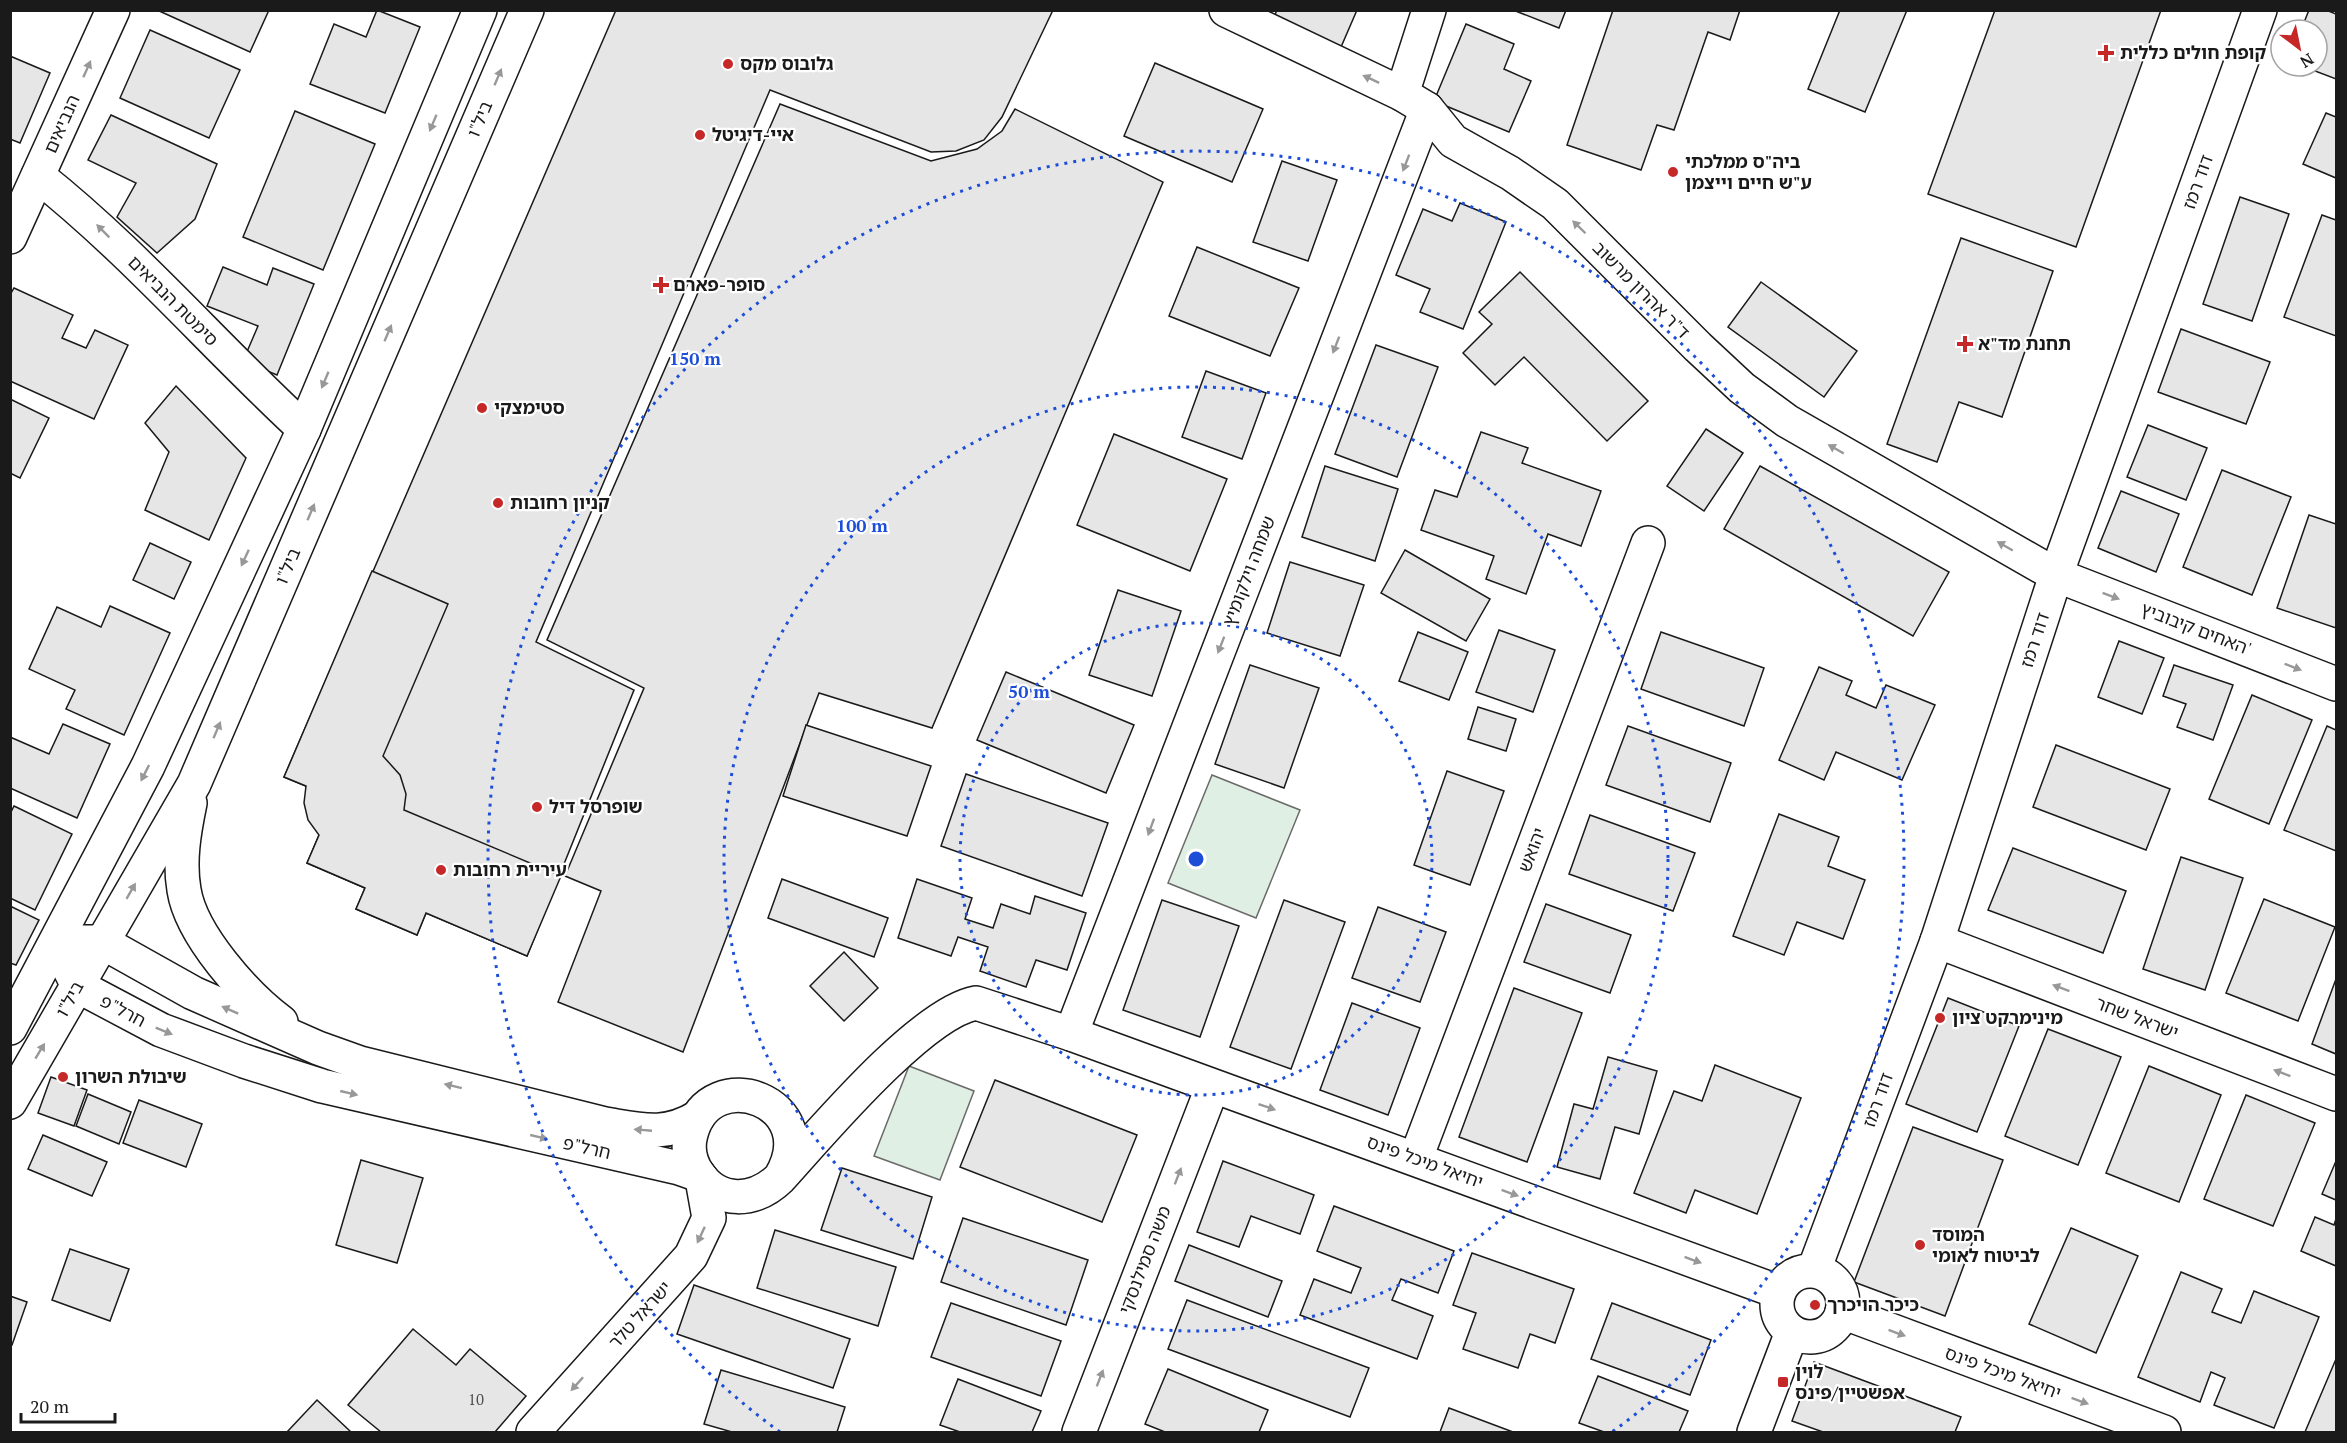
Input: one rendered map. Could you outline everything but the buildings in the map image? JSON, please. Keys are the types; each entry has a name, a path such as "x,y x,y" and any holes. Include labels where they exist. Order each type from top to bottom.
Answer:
{"street":[{"name":"הנביאים","path":"10,237 113,10"},
{"path":"10,1028 57,943 148,766 304,429 480,10"},
{"name":"ביל\"ו","path":"10,1102 194,784 527,10"},
{"name":"ד\"ר אהרון מרשוב","path":"1226,10 1415,101 1454,141 1510,173 1555,204 1742,388 1787,422 2056,575"},
{"name":"שמחה וילקומיץ","path":"1071,1034 1415,101 1429,10"},
{"name":"דוד רמז","path":"1814,1270 1938,941 2056,575 2256,14"},
{"name":"סימטת הנביאים","path":"38,176 95,223 267,396 304,429"},
{"name":"יהואש","path":"1416,1158 1648,543"},
{"name":"האחים קיבוביץ'","path":"2056,575 2337,684"},
{"path":"194,784 181,864 184,892 195,922 243,987 274,1017 318,1048"},
{"name":"ישראל שחר","path":"1938,941 2337,1094"},
{"path":"57,943 102,942"},
{"name":"חרל\"פ","path":"102,942 193,993 318,1048 360,1063 605,1125 663,1131 682,1127 698,1117"},
{"path":"57,943 78,986"},
{"name":"חרל\"פ","path":"78,986 161,1030 286,1076 680,1168 700,1177"},
{"path":"780,1178 789,1165 792,1149 791,1135 777,1109 751,1095 729,1096 710,1105 698,1117 692,1128 689,1147 693,1166 700,1177 722,1194 738,1198 753,1196 768,1190 780,1178 868,1083 940,1019 963,1005 976,1003 987,1005 1071,1034"},
{"name":"יחיאל מיכל פינס","path":"1071,1034 1212,1088 1416,1158 1779,1292"},
{"path":"765,1101 805,1110 847,1095 868,1083"},
{"name":"משה סמילנסקי","path":"1079,1432 1212,1088"},
{"name":"ישראל טלר","path":"533,1432 691,1256 709,1218 700,1177"},
{"path":"1814,1270 1834,1280 1841,1290 1842,1312 1838,1322 1822,1335 1812,1337 1792,1332 1778,1314 1777,1303 1779,1292 1793,1275 1814,1270"},
{"name":"יחיאל מיכל פינס","path":"1842,1312 2164,1432"},
{"path":"1754,1432 1792,1332"}],"green space":[{"path":"1212,775 1300,810 1256,918 1168,883"},
{"path":"909,1066 974,1091 940,1180 874,1156"}],"place":[{"name":"קופת חולים כללית","path":"2106,53"},
{"name":"גלובוס מקס","path":"728,64"},
{"name":"איי-דיגיטל","path":"700,135"},
{"name":"ביה\"ס ממלכתי ע\"ש חיים וייצמן","path":"1673,172"},
{"name":"סופר-פארם","path":"661,285"},
{"name":"תחנת מד\"א","path":"1965,344"},
{"name":"סטימצקי","path":"482,408"},
{"name":"קניון רחובות","path":"498,503"},
{"name":"שופרסל דיל","path":"537,807"},
{"name":"עיריית רחובות","path":"441,870"},
{"name":"מינימרקט ציון","path":"1940,1018"},
{"name":"שיבולת השרון","path":"63,1077"},
{"name":"המוסד לביטוח לאומי","path":"1920,1245"},
{"name":"כיכר הויכרך","path":"1815,1305"},
{"name":"לוין אפשטיין/פינס","path":"1783,1382"}]}
